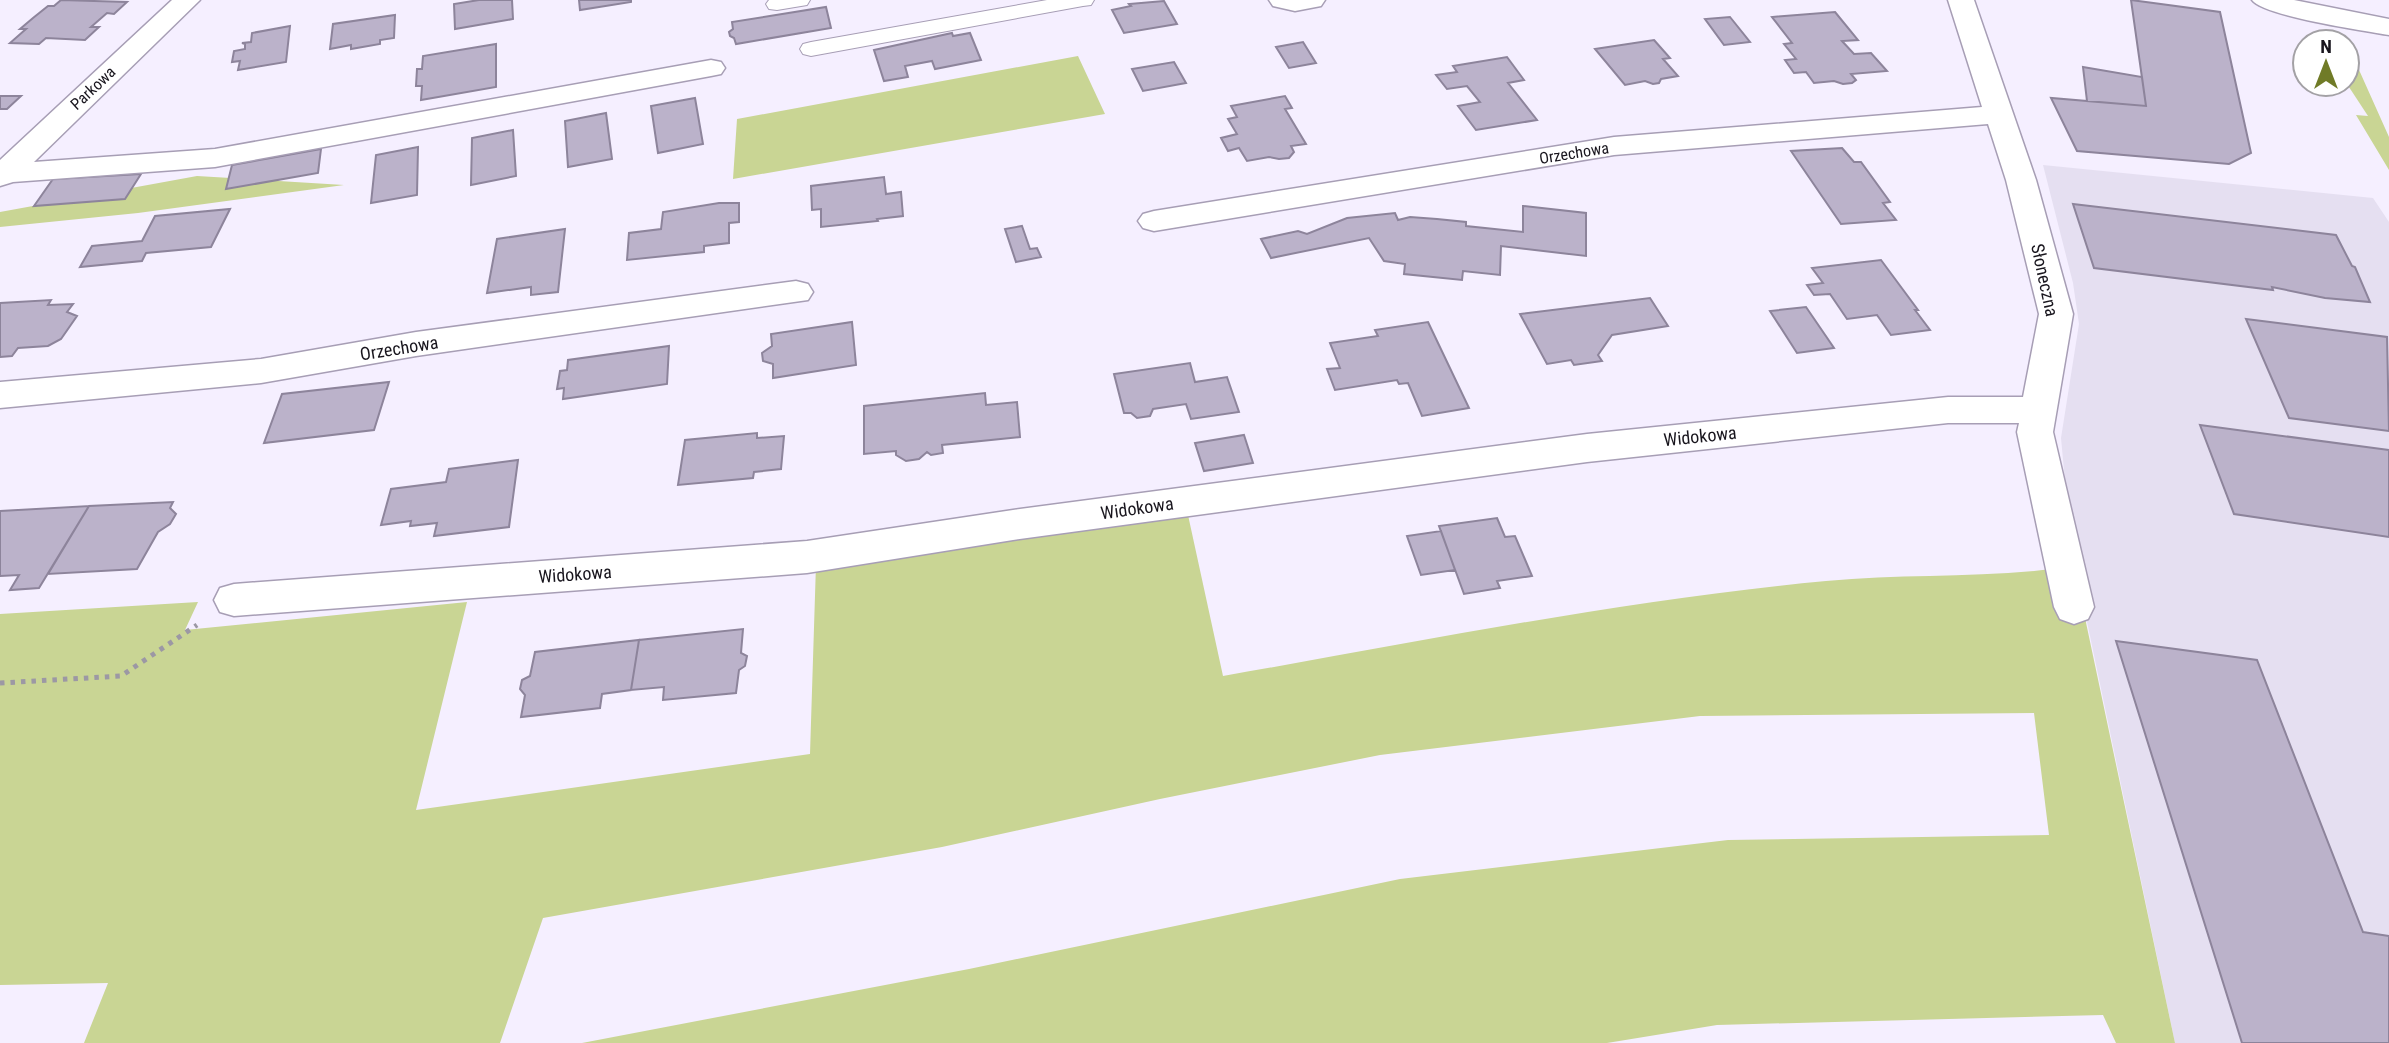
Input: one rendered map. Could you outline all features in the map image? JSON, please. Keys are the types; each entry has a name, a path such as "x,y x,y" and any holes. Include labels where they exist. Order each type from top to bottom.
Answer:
{"street":[{"name":"Parkowa","path":"2,175 187,0"},
{"path":"1282,0 1295,3 1312,0"},
{"name":"Słoneczna","path":"1961,0 2021,180 2056,314 2035,432 2074,607"},
{"path":"2265,0 2304,11 2389,27"},
{"path":"2,175 215,158 711,68"},
{"name":"Orzechowa","path":"1154,220 1614,146 1998,114"},
{"name":"Orzechowa","path":"0,395 261,371 416,344 796,292"},
{"name":"Widokowa","path":"234,600 807,557 1013,525 1587,448 1948,410 2040,410"}],"lane":[{"path":"777,4 799,0"},
{"path":"811,49 1083,0"}],"path":[{"path":"0,683 121,676 234,600"}],"shaded area":[{"path":"2043,165 2373,198 2389,222 2389,1043 2175,1043 2071,545 2061,438 2079,324 2073,283"}],"green space":[{"path":"1078,56 1105,114 733,179 737,119"},
{"path":"2361,74 2389,137 2389,170 2356,115 2368,116 2356,98 2361,98"},
{"path":"197,176 344,185 138,213 0,227 0,212"},
{"path":"1188,515 1223,676 1523,622 1750,589 1826,581 2012,573 2074,566 2175,1043 2116,1043 2103,1015 1717,1025 1607,1043 582,1043 969,969 1400,879 1728,840 2049,835 2034,713 1700,716 1380,755 1160,799 942,847 543,918 500,1043 84,1043 108,983 0,985 0,614 198,602 185,630 467,602 416,810 810,754 816,564"}],"building":[{"path":"61,0 127,2 114,14 107,13 91,27 99,27 85,40 46,38 39,44 10,43 26,29 20,29 33,18"},
{"path":"479,0 512,0 513,19 455,29 454,4"},
{"path":"579,0 631,0 631,2 580,10"},
{"path":"2131,0 2220,12 2251,153 2229,164 2077,151 2051,98 2146,106"},
{"path":"1164,1 1177,24 1124,33 1112,10 1131,6 1129,4"},
{"path":"826,7 831,28 736,44 730,36 732,22"},
{"path":"1835,12 1858,40 1842,41 1854,54 1871,53 1887,71 1851,74 1856,80 1843,84 1834,81 1814,83 1806,72 1794,73 1785,60 1796,59 1784,44 1792,43 1772,17"},
{"path":"395,15 394,38 380,40 380,44 351,49 351,45 330,49 333,24"},
{"path":"1730,17 1750,42 1724,45 1705,19"},
{"path":"290,26 286,62 238,70 240,61 232,62 234,51 245,49 245,44 242,43 251,42 252,33"},
{"path":"952,33 953,36 970,33 981,60 935,69 932,61 905,66 908,77 884,81 874,50"},
{"path":"1654,40 1670,58 1663,59 1678,76 1661,79 1659,83 1653,84 1645,81 1625,85 1595,49"},
{"path":"1303,42 1316,63 1289,68 1276,47"},
{"path":"496,44 496,87 421,100 422,86 416,86 417,69 422,69 423,56"},
{"path":"1507,57 1524,80 1508,83 1537,120 1476,130 1458,106 1480,102 1467,86 1447,89 1436,75 1457,72 1453,66"},
{"path":"1174,62 1186,83 1143,91 1132,69"},
{"path":"2083,67 2142,77 2146,106 2087,101"},
{"path":"0,96 21,96 7,109 0,109"},
{"path":"1285,96 1292,108 1285,109 1306,144 1291,146 1294,152 1289,158 1279,159 1269,157 1247,161 1239,148 1228,151 1221,138 1237,134 1228,119 1237,117 1231,106"},
{"path":"695,98 703,144 658,153 651,106"},
{"path":"606,113 612,159 568,167 565,121"},
{"path":"513,130 516,176 471,185 472,138"},
{"path":"418,147 417,195 371,203 376,155"},
{"path":"1842,148 1854,162 1861,162 1890,202 1883,203 1896,220 1841,224 1791,151"},
{"path":"321,149 318,173 226,189 232,165"},
{"path":"141,174 125,199 34,206 53,179"},
{"path":"884,177 886,194 901,192 903,216 821,227 821,209 812,210 811,186"},
{"path":"719,203 739,203 739,222 729,223 729,243 704,246 704,252 627,260 629,233 661,229 663,212"},
{"path":"2073,204 2336,235 2355,267 2370,302 2325,298 2272,287 2273,290 2094,268"},
{"path":"1523,206 1586,213 1586,256 1501,246 1500,275 1463,271 1462,280 1404,274 1405,264 1384,261 1369,238 1271,258 1261,239 1298,231 1307,234 1347,218 1395,213 1398,220 1410,217 1437,219 1466,222 1466,226 1523,232"},
{"path":"230,209 211,247 146,253 142,261 80,267 92,246 142,241 155,216"},
{"path":"1022,226 1030,249 1037,248 1041,257 1016,262 1005,229"},
{"path":"565,229 558,292 531,295 531,287 487,293 497,239"},
{"path":"1881,260 1930,330 1891,335 1877,315 1847,319 1830,294 1814,295 1807,285 1823,283 1812,268"},
{"path":"1650,298 1668,326 1612,335 1598,355 1602,361 1574,365 1571,360 1547,364 1520,314"},
{"path":"51,300 48,305 73,304 67,312 77,316 61,339 48,346 18,348 12,356 0,357 0,303"},
{"path":"1806,307 1834,348 1797,353 1770,311"},
{"path":"2246,319 2387,337 2389,431 2289,418"},
{"path":"852,322 856,365 773,378 773,364 763,361 762,353 772,346 771,334"},
{"path":"1428,322 1469,408 1422,416 1408,383 1399,384 1397,380 1335,390 1327,369 1340,368 1330,343 1378,336 1375,330"},
{"path":"669,346 667,384 563,399 564,388 557,389 560,371 567,370 568,360"},
{"path":"1190,363 1195,382 1227,377 1239,412 1191,419 1186,404 1153,409 1150,416 1137,418 1131,413 1124,413 1114,374"},
{"path":"389,382 374,430 264,443 282,394"},
{"path":"985,393 986,405 1017,402 1020,437 942,445 943,453 931,455 927,452 919,459 906,461 896,455 896,451 864,454 864,406"},
{"path":"2200,425 2389,450 2389,537 2234,514"},
{"path":"757,433 757,438 784,436 781,469 754,472 753,478 678,485 685,440"},
{"path":"1244,435 1253,463 1204,471 1195,443"},
{"path":"518,460 509,527 434,536 437,523 410,526 411,521 381,525 391,489 446,482 449,469"},
{"path":"173,502 170,508 176,514 170,524 158,532 137,569 48,574 89,506"},
{"path":"89,506 39,588 10,590 19,575 0,576 0,511"},
{"path":"1497,518 1505,537 1515,536 1532,576 1497,581 1500,588 1464,594 1439,526"},
{"path":"1441,531 1455,570 1421,575 1407,536"},
{"path":"743,629 741,653 747,656 745,666 739,670 736,693 663,700 664,687 631,690 639,640"},
{"path":"639,640 631,690 602,694 600,708 521,717 525,695 520,689 522,680 530,676 535,652"},
{"path":"2116,641 2257,660 2363,932 2389,936 2389,1043 2242,1043"}]}
